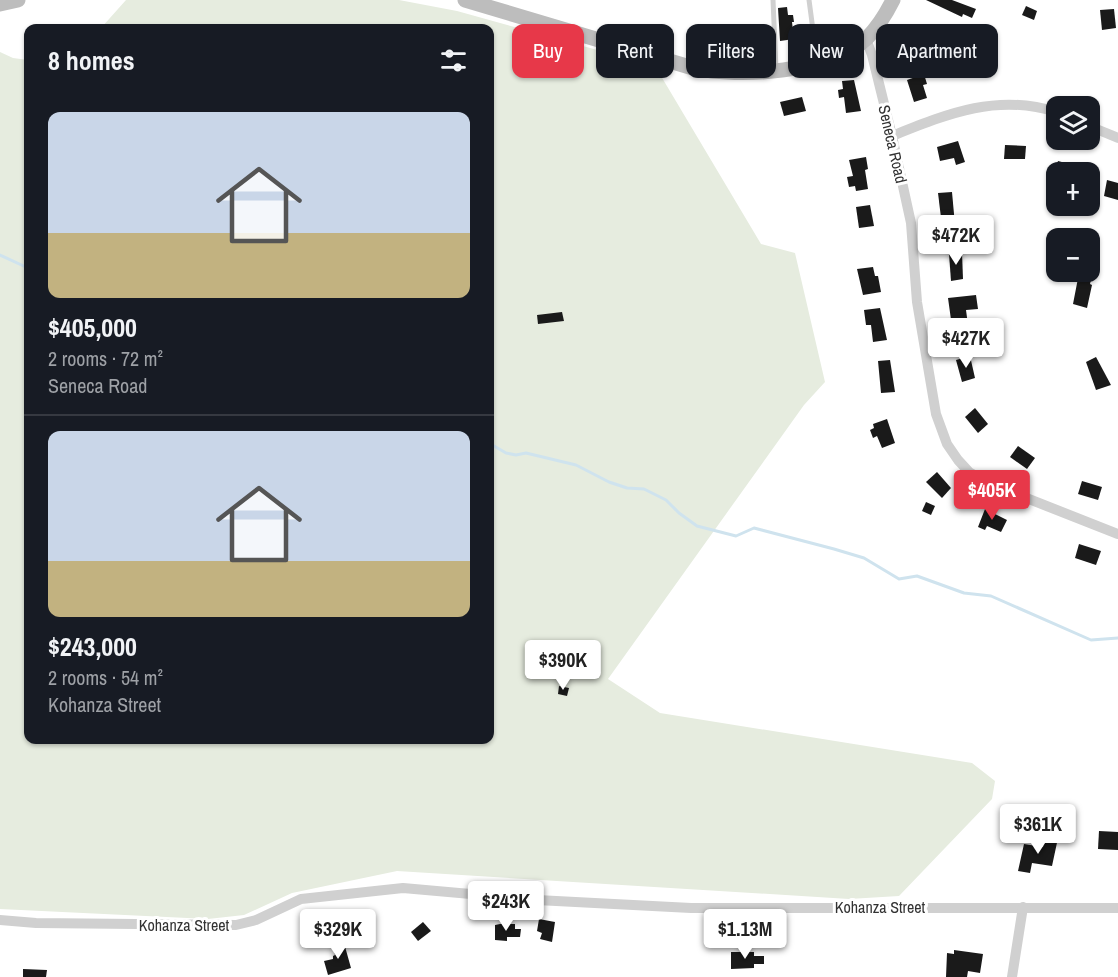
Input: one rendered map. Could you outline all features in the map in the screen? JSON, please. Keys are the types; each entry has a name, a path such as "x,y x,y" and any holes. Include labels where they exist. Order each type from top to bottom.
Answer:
{"main road":[{"path":"0,4 18,0"},
{"path":"465,0 686,65"},
{"path":"866,39 882,21 893,0"},
{"path":"776,71 788,68"}],"street":[{"name":"Seneca Road","path":"866,39 892,136 911,223 916,302 936,414 947,444 969,472 988,483 1118,534"},
{"path":"892,136 969,109 994,104 1013,103 1046,109"},
{"path":"1100,131 1118,138"},
{"name":"Kohanza Street","path":"0,920 48,923 236,925 256,920 301,899 403,888 537,900 691,908 1118,908"},
{"path":"1012,977 1023,907"}],"lane":[{"path":"772,0 773,24"},
{"path":"809,0 812,24"}],"shaded area":[{"path":"126,0 399,0 457,11 512,26 512,78 584,78 584,46 596,50 596,78 662,78 761,244 795,253 825,382 804,405 608,679 660,713 972,763 995,781 992,799 899,896 849,899 397,871 292,893 244,915 208,919 0,909 0,52 13,58 24,59 24,744 494,744 494,24 105,24"}],"building":[{"path":"926,0 952,0 976,9 972,18 963,14 962,17"},
{"path":"1026,6 1037,11 1034,20 1022,15"},
{"path":"787,7 788,15 793,15 794,22 788,24 788,40 780,41 778,8"},
{"path":"1114,9 1116,28 1102,30 1100,10"},
{"path":"925,78 927,84 923,85 927,98 914,102 907,80"},
{"path":"854,80 861,111 846,113 844,97 839,98 838,90 843,89 842,81"},
{"path":"802,97 806,111 784,116 780,102"},
{"path":"958,141 965,162 956,165 954,158 940,161 937,147"},
{"path":"1005,145 1026,146 1025,159 1004,159"},
{"path":"866,157 868,169 865,170 868,189 856,191 855,186 849,187 847,177 853,176 849,160"},
{"path":"1107,180 1118,183 1118,200 1104,196"},
{"path":"952,192 955,225 942,226 938,193"},
{"path":"870,205 874,226 859,228 856,207"},
{"path":"962,252 963,279 951,281 949,254"},
{"path":"873,267 875,276 878,276 881,292 863,295 857,269"},
{"path":"1077,282 1090,282 1092,285 1087,308 1073,304"},
{"path":"976,295 978,309 966,310 968,325 952,327 948,298"},
{"path":"880,308 887,340 873,342 871,325 866,325 864,310"},
{"path":"562,312 564,321 538,324 537,315"},
{"path":"970,356 975,378 962,382 956,360"},
{"path":"1096,357 1111,385 1096,390 1086,362"},
{"path":"890,360 895,392 881,393 878,361"},
{"path":"975,408 988,424 978,433 965,417"},
{"path":"887,419 895,443 882,448 877,436 873,438 870,430 874,428 873,424"},
{"path":"1018,446 1035,458 1027,469 1010,457"},
{"path":"937,472 951,488 942,498 926,482"},
{"path":"1082,481 1102,487 1098,500 1078,494"},
{"path":"926,502 935,506 931,515 922,511"},
{"path":"985,509 1007,520 1001,532 987,526 985,530 978,527"},
{"path":"1079,544 1101,551 1096,565 1075,558"},
{"path":"559,686 569,688 567,696 558,694"},
{"path":"1099,831 1118,832 1118,850 1098,849"},
{"path":"1045,836 1058,838 1052,866 1032,863 1030,873 1018,871 1024,844 1043,847"},
{"path":"539,919 555,922 552,942 540,939 542,933 537,931"},
{"path":"423,922 431,931 418,941 411,932"},
{"path":"515,924 515,929 521,929 520,937 507,937 507,941 495,940 495,925"},
{"path":"344,943 351,968 328,975 324,961 333,959 335,955 332,946"},
{"path":"954,950 983,954 980,973 968,971 967,977 946,977 947,953 954,954"},
{"path":"731,952 754,952 754,956 764,956 764,964 754,964 754,968 731,969"},
{"path":"23,969 47,970 46,977 23,977"}],"waterway":[{"path":"0,255 24,266"},
{"path":"494,446 506,453 516,455 526,453 576,465 609,482 627,488 644,489 666,500 697,526 736,536 754,528 834,549 864,558 899,579 917,576 964,593 991,596 1091,640 1118,638"}]}
